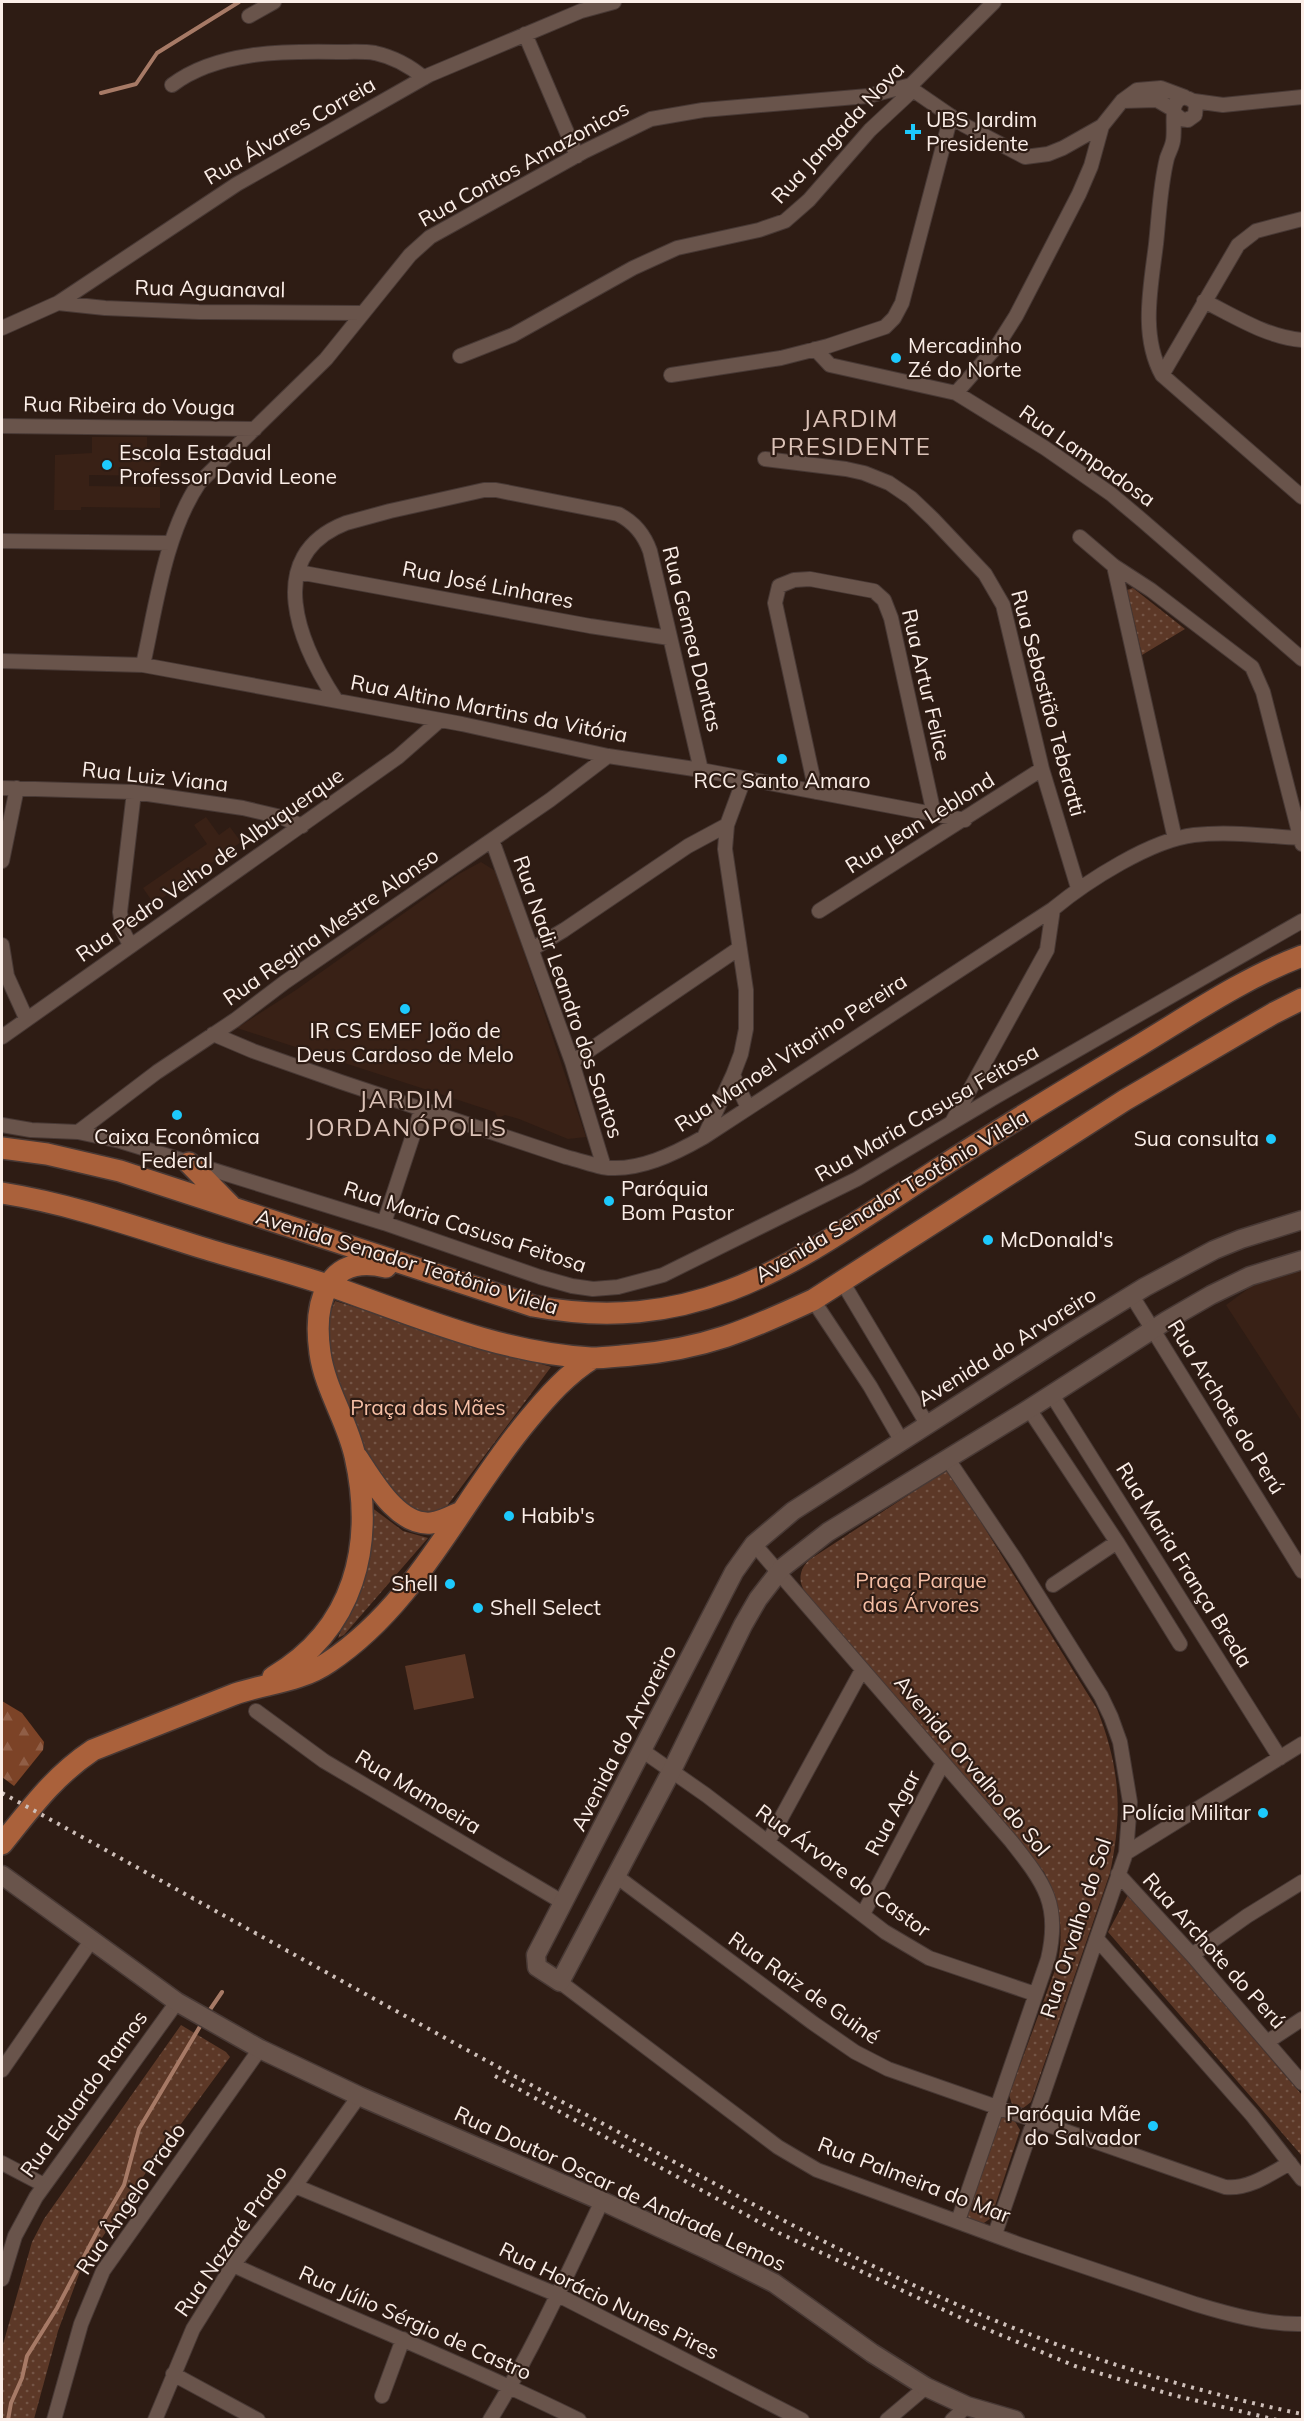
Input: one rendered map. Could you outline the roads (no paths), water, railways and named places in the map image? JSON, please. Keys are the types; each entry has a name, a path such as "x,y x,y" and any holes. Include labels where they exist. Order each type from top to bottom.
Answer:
{"main road":[{"name":"Avenida Senador Teotônio Vilela","path":"2,1148 47,1154 97,1165 233,1207 533,1306 566,1312 611,1314 656,1311 712,1298 743,1286 804,1256 957,1156 1245,981 1302,956"},
{"name":"Avenida Senador Teotônio Vilela","path":"2,1193 74,1207 328,1285 457,1330 511,1346 593,1358 653,1353 714,1342 764,1323 813,1300 843,1283 1125,1100 1302,999"},
{"path":"189,1163 233,1207"},
{"path":"255,1688 303,1657 326,1633 344,1606 357,1562 362,1528 355,1454 320,1355 318,1330 328,1285 344,1268 361,1262 385,1266 431,1281 460,1282"},
{"path":"2,1844 50,1784 93,1750 255,1688 283,1683 329,1663 350,1646 403,1595 505,1448 552,1392 581,1365 593,1358"},
{"path":"355,1454 392,1504 410,1519 428,1523 438,1522 461,1512"}],"street":[{"path":"249,16 274,2"},
{"name":"Rua Álvares Correia","path":"2,328 58,303 237,184 424,78 580,11 614,2"},
{"name":"Rua Jangada Nova","path":"460,356 513,335 633,268 677,248 759,230 785,221 808,200 870,130 994,2"},
{"path":"525,34 577,156"},
{"path":"172,85 192,72 219,63 259,55 309,52 377,53 405,64 424,78"},
{"path":"912,87 951,116 1010,151 1025,157 1048,154 1063,148 1102,126 1122,101 1137,90 1152,88 1169,90 1191,108"},
{"name":"Rua Contos Amazonicos","path":"143,665 171,543 189,498 199,483 326,359 411,255 430,237 577,156 651,119 673,114 868,96 912,87"},
{"path":"1122,101 1157,100 1181,119 1191,108 1302,97"},
{"path":"1191,108 1173,141 1167,158 1161,198 1150,292 1151,344 1156,365 1162,375 1297,486 1302,497"},
{"path":"1173,141 1175,112"},
{"path":"671,375 781,358 885,327 898,312 951,116"},
{"path":"956,393 997,346 1016,316 1079,194 1091,166 1102,126"},
{"path":"1162,375 1230,255 1246,237 1256,231 1302,219"},
{"path":"1204,301 1256,328 1289,339 1302,340"},
{"name":"Rua Aguanaval","path":"58,303 199,312 362,313"},
{"name":"Rua Lampadosa","path":"815,349 830,365 836,367 956,393 1045,448 1111,494 1198,566 1302,659"},
{"name":"Rua Ribeira do Vouga","path":"2,426 255,429"},
{"name":"Rua Sebastião Teberatti","path":"765,459 846,469 889,483 933,519 985,574 1003,605 1042,769 1078,888"},
{"name":"Rua Gemea Dantas","path":"336,700 320,675 301,633 295,612 298,572 310,545 334,527 412,505 469,492 496,490 610,512 632,522 650,551 701,770"},
{"path":"1080,537 1114,566 1150,590 1252,667 1263,692 1301,841"},
{"path":"2,541 171,543"},
{"path":"1114,566 1175,838"},
{"name":"Rua José Linhares","path":"298,572 590,626 670,638"},
{"name":"Rua Artur Felice","path":"816,792 775,603 779,586 794,580 810,579 874,591 884,600 891,618 934,814"},
{"name":"Rua Altino Martins da Vitória","path":"2,661 143,665 336,700 608,756 701,770 965,820"},
{"name":"Rua Pedro Velho de Albuquerque","path":"2,1037 398,757 439,721"},
{"name":"Rua Regina Mestre Alonso","path":"78,1132 157,1071 566,789 608,756"},
{"name":"Rua Jean Leblond","path":"819,911 1042,769"},
{"path":"704,1137 734,1075 741,1054 747,1010 725,849 728,825 744,779"},
{"name":"Rua Luiz Viana","path":"2,788 134,792 243,808 281,817 302,826"},
{"path":"2,861 17,788"},
{"path":"130,945 123,931 120,912 134,792"},
{"path":"532,949 687,846 728,825"},
{"name":"Rua Manoel Vitorino Pereira","path":"213,1034 253,1051 566,1157 604,1167 629,1166 680,1151 704,1137 1053,909 1078,888 1175,838 1194,835 1247,834 1301,841"},
{"name":"Rua Nadir Leandro dos Santos","path":"492,840 572,1062 604,1167"},
{"path":"952,1122 1044,958 1050,940 1053,909"},
{"name":"Rua Maria Casusa Feitosa","path":"2,1125 31,1130 78,1132 120,1141 384,1223 572,1286 593,1289 618,1287 663,1275 857,1179 1302,921"},
{"path":"2,945 7,976 26,1018"},
{"path":"572,1062 738,949"},
{"path":"734,1075 748,1108"},
{"path":"384,1223 422,1108"},
{"name":"Avenida do Arvoreiro","path":"536,1955 734,1572 754,1544 793,1511 901,1440 1132,1296 1215,1250 1240,1239 1302,1220"},
{"path":"560,1982 672,1770 744,1625 758,1599 777,1573 828,1532 1211,1295 1240,1281 1302,1260"},
{"path":"843,1283 927,1424"},
{"name":"Rua Archote do Perú","path":"1132,1296 1302,1571"},
{"path":"813,1300 870,1386 901,1440"},
{"name":"Rua Maria França Breda","path":"1052,1395 1280,1758"},
{"path":"1029,1409 1117,1542 1180,1644"},
{"name":"Rua Orvalho do Sol","path":"947,1458 1015,1559 1101,1696 1120,1743 1130,1802 1126,1853 996,2235"},
{"path":"1053,1586 1117,1542"},
{"path":"754,1544 777,1573"},
{"name":"Avenida Orvalho do Sol","path":"777,1573 1029,1864 1043,1884 1051,1903 1052,1940 958,2221"},
{"path":"768,1842 862,1670"},
{"name":"Rua Mamoeira","path":"256,1711 324,1761 564,1903"},
{"path":"1126,1853 1302,1744"},
{"name":"Rua Árvore do Castor","path":"643,1751 672,1770 885,1932 929,1958 1035,1994"},
{"name":"Rua Agar","path":"863,1914 943,1763"},
{"name":"Rua Archote do Perú","path":"1118,1874 1192,1955 1302,2083"},
{"name":"Rua Doutor Oscar de Andrade Lemos","path":"2,1875 177,2002 260,2049 359,2096 602,2201 774,2283 872,2353 926,2386 967,2406 1015,2420"},
{"name":"Rua Raiz de Guiné","path":"616,1876 740,1970 855,2052 888,2069 1225,2187 1233,2188 1250,2184 1290,2163"},
{"path":"1192,1955 1302,1882"},
{"path":"1097,1939 1252,2115 1302,2180"},
{"path":"2,2070 92,1941"},
{"name":"Rua Palmeira do Mar","path":"536,1955 537,1967 778,2147 817,2170 1217,2311 1263,2320 1302,2324"},
{"name":"Rua Eduardo Ramos","path":"2,2278 15,2236 44,2185 177,2002"},
{"path":"1267,2042 1302,2019"},
{"name":"Rua Ângelo Prado","path":"54,2420 81,2324 103,2271 260,2049"},
{"name":"Rua Nazaré Prado","path":"155,2420 193,2329 233,2265 295,2186 359,2096"},
{"path":"2,2163 44,2185"},
{"name":"Rua Horácio Nunes Pires","path":"295,2186 558,2295 802,2420"},
{"path":"490,2420 558,2295 602,2201"},
{"name":"Rua Júlio Sérgio de Castro","path":"233,2265 510,2386 579,2420"},
{"path":"382,2396 404,2339"},
{"path":"173,2374 258,2420"},
{"path":"887,2420 926,2386"},
{"path":"952,2420 967,2406"}],"waterway":[{"path":"101,93 136,84 157,53 239,2"},
{"path":"207,2014 222,1992"},
{"path":"8,2420 11,2403 22,2378 27,2356 57,2308 124,2185 139,2129 202,2023"}],"railway":[{"path":"2,1793 559,2100 759,2208 881,2270 1004,2324 1087,2355 1216,2394 1302,2414"},
{"path":"495,2076 779,2233 972,2323 1075,2366 1173,2395 1277,2420"}],"place":[{"name":"UBS Jardim Presidente","path":"913,132"},
{"name":"Mercadinho Zé do Norte","path":"896,358"},
{"name":"Escola Estadual Professor David Leone","path":"107,465"},
{"name":"RCC Santo Amaro","path":"782,759"},
{"name":"IR CS EMEF João de Deus Cardoso de Melo","path":"405,1009"},
{"name":"Caixa Econômica Federal","path":"177,1115"},
{"name":"Sua consulta","path":"1271,1139"},
{"name":"Paróquia Bom Pastor","path":"609,1201"},
{"name":"McDonald's","path":"988,1240"},
{"name":"Habib's","path":"509,1516"},
{"name":"Shell","path":"450,1584"},
{"name":"Shell Select","path":"478,1608"},
{"name":"Polícia Militar","path":"1263,1813"},
{"name":"Paróquia Mãe do Salvador","path":"1153,2126"}],"district":[{"name":"JARDIM PRESIDENTE","path":"851,433"},
{"name":"JARDIM JORDANÓPOLIS","path":"407,1114"}],"park label":[{"name":"Praça das Mães","path":"428,1408"},
{"name":"Praça Parque das Árvores","path":"921,1593"}]}
